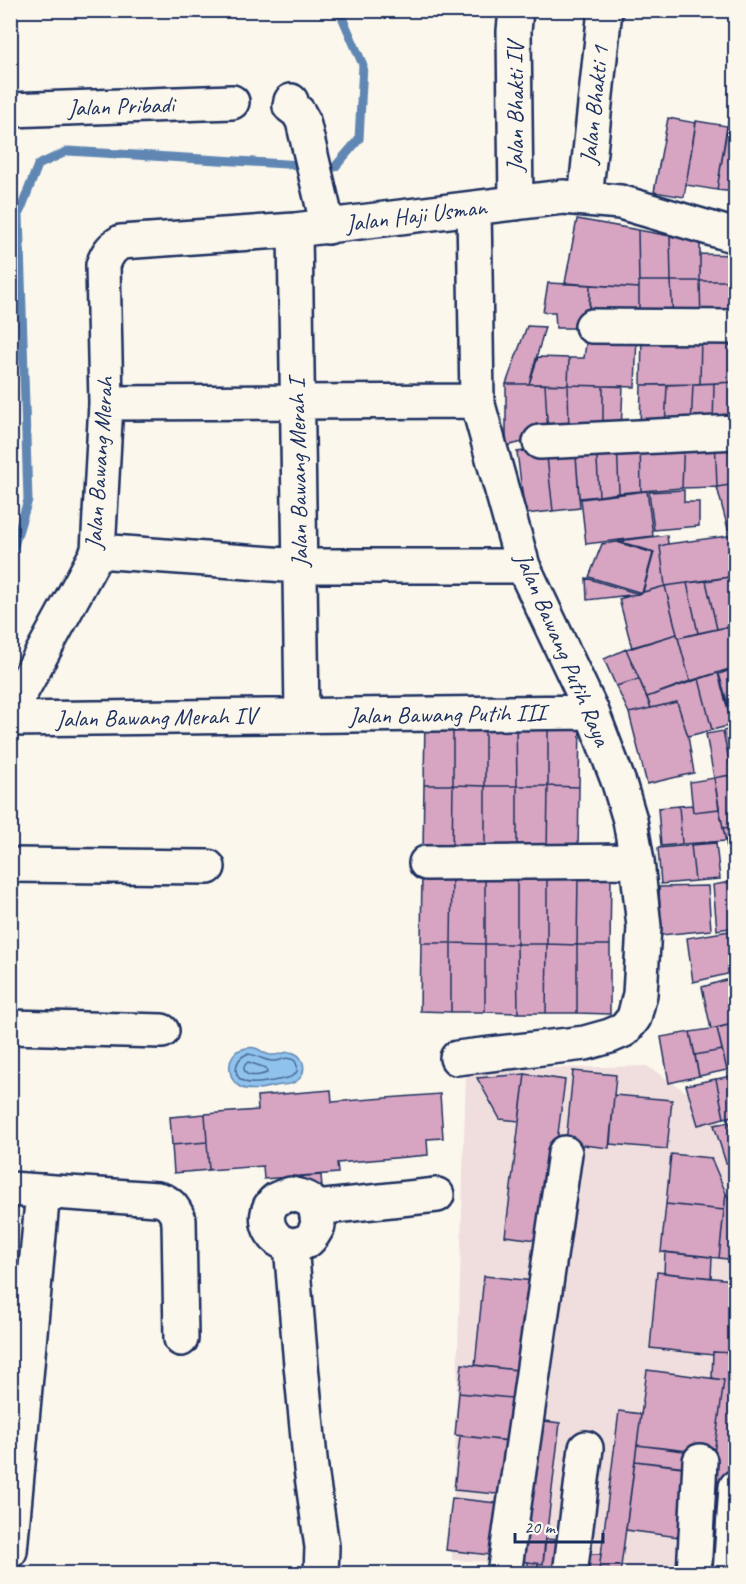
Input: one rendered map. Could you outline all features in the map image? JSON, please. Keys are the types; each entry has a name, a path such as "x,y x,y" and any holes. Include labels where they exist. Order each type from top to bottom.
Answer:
{"street":[{"name":"Jalan Bhakti IV","path":"516,10 514,31 516,203"},
{"name":"Jalan Bhakti 1","path":"585,199 605,10"},
{"name":"Jalan Pribadi","path":"10,110 232,102"},
{"path":"291,102 290,106 298,112 303,121 328,226"},
{"name":"Jalan Haji Usman","path":"103,265 107,254 121,242 295,230 563,197 620,202 735,237"},
{"name":"Jalan Bawang Putih Raya","path":"457,1058 585,1043 624,1030 634,1018 640,994 644,927 630,820 619,783 592,712 523,566 477,401 474,208"},
{"name":"Jalan Bawang Merah I","path":"295,230 302,716"},
{"name":"Jalan Bawang Merah","path":"10,712 98,551 106,403 103,265"},
{"path":"592,326 735,327"},
{"path":"106,403 477,401"},
{"path":"540,442 735,432"},
{"path":"98,551 299,566 523,566"},
{"name":"Jalan Bawang Putih III","path":"302,716 592,712"},
{"name":"Jalan Bawang Merah IV","path":"10,719 302,716"},
{"path":"426,863 637,861"},
{"path":"10,865 208,867"},
{"path":"10,1027 162,1030"},
{"path":"504,1574 565,1153"},
{"path":"10,1188 157,1199 165,1200 170,1204 179,1220 181,1339"},
{"path":"10,1551 42,1191"},
{"path":"291,1194 306,1197 316,1208 318,1226 309,1240 291,1245 277,1240 268,1227 268,1212 276,1199 291,1194"},
{"path":"316,1208 437,1196"},
{"path":"291,1245 311,1469 322,1547 321,1574"},
{"path":"570,1574 586,1448"},
{"path":"694,1574 700,1461"},
{"path":"730,1574 735,1487"}],"shaded area":[{"path":"647,1066 717,1112 735,1170 735,1573 452,1560 466,1070"}],"water":[{"path":"255,1048 270,1055 294,1053 301,1058 304,1065 303,1073 298,1080 290,1084 255,1090 244,1089 233,1080 230,1064 237,1051"}],"building":[{"path":"730,112 736,113 736,192 717,190"},
{"path":"668,118 696,123 684,197 654,192"},
{"path":"696,121 727,126 717,190 686,185"},
{"path":"577,219 638,230 639,288 565,283"},
{"path":"638,230 670,236 671,281 639,281"},
{"path":"670,236 700,242 700,281 671,281"},
{"path":"700,254 736,255 736,281 700,281"},
{"path":"639,281 671,281 673,324 639,323"},
{"path":"671,281 700,281 701,324 673,324"},
{"path":"700,281 736,281 736,325 701,324"},
{"path":"548,283 590,285 588,328 556,328 555,312 543,312"},
{"path":"590,285 639,288 639,323 589,323"},
{"path":"527,326 545,327 529,384 506,384"},
{"path":"588,330 637,334 635,387 568,385 569,358 584,358"},
{"path":"701,335 736,335 736,382 700,384"},
{"path":"701,335 700,384 641,385 642,336"},
{"path":"538,357 569,358 568,385 529,384"},
{"path":"736,382 736,426 713,427 714,383"},
{"path":"714,383 713,427 691,428 693,384"},
{"path":"506,384 545,384 548,436 506,446"},
{"path":"545,384 568,385 569,435 548,436"},
{"path":"693,384 691,428 665,429 667,385"},
{"path":"568,385 603,386 603,433 569,435"},
{"path":"641,385 667,385 665,429 640,430"},
{"path":"603,386 623,386 621,431 603,433"},
{"path":"736,435 736,484 717,487 715,436"},
{"path":"715,436 717,487 682,488 684,437"},
{"path":"684,437 682,488 641,491 640,440"},
{"path":"640,440 641,491 619,493 617,441"},
{"path":"617,441 619,493 599,496 596,442"},
{"path":"596,442 599,496 579,498 575,443"},
{"path":"575,443 580,508 553,511 546,448"},
{"path":"546,448 553,511 525,514 517,452"},
{"path":"736,484 736,528 728,529 717,487"},
{"path":"684,490 684,502 699,502 699,526 654,530 649,492"},
{"path":"647,491 653,536 586,544 581,499"},
{"path":"667,535 668,544 660,546 665,586 643,592 654,552 618,541"},
{"path":"734,535 736,576 665,586 660,546"},
{"path":"617,542 653,553 642,593 589,577 602,544"},
{"path":"736,576 736,625 717,629 706,581"},
{"path":"586,578 639,594 587,600"},
{"path":"706,581 717,629 698,633 687,583"},
{"path":"687,583 698,633 678,638 665,586"},
{"path":"665,586 677,634 632,648 619,599"},
{"path":"736,625 736,667 690,681 678,638"},
{"path":"677,634 690,681 647,697 626,649"},
{"path":"626,649 639,679 616,686 604,659"},
{"path":"736,668 736,717 732,718 719,674"},
{"path":"718,673 732,725 712,730 699,679"},
{"path":"639,679 651,708 629,713 616,686"},
{"path":"699,679 712,730 688,736 677,702 651,708 647,697"},
{"path":"677,702 688,736 694,773 647,784 629,713"},
{"path":"425,717 453,717 453,785 424,785"},
{"path":"453,717 485,718 485,786 453,785"},
{"path":"485,718 516,718 517,786 485,786"},
{"path":"516,718 548,719 548,786 517,786"},
{"path":"548,719 580,719 579,787 548,786"},
{"path":"736,728 736,774 732,775 723,731"},
{"path":"723,731 732,775 714,778 706,734"},
{"path":"735,774 736,826 723,828 714,778"},
{"path":"714,778 719,809 693,812 690,782"},
{"path":"424,785 453,785 452,853 423,852"},
{"path":"453,785 485,786 485,853 452,853"},
{"path":"485,786 517,786 517,854 485,853"},
{"path":"517,786 548,786 547,854 517,854"},
{"path":"548,786 579,787 578,855 547,854"},
{"path":"692,805 693,812 719,809 726,841 682,844 679,806"},
{"path":"679,806 682,844 661,846 658,808"},
{"path":"736,826 736,871 732,872 723,828"},
{"path":"716,843 720,879 695,881 691,845"},
{"path":"691,845 695,881 661,884 658,848"},
{"path":"422,874 452,875 451,943 421,943"},
{"path":"452,875 485,875 485,944 451,943"},
{"path":"485,875 517,875 517,944 485,944"},
{"path":"517,875 547,876 547,944 517,944"},
{"path":"547,876 578,876 577,945 547,944"},
{"path":"578,876 611,877 610,945 577,945"},
{"path":"736,881 736,927 717,930 713,885"},
{"path":"708,886 711,930 661,935 659,887"},
{"path":"736,930 736,972 693,982 687,938"},
{"path":"421,943 451,943 451,1012 420,1011"},
{"path":"451,943 485,944 485,1012 451,1012"},
{"path":"485,944 517,944 518,1013 485,1012"},
{"path":"517,944 547,944 546,1013 518,1013"},
{"path":"547,944 577,945 577,1013 546,1013"},
{"path":"577,945 610,945 610,1014 577,1013"},
{"path":"736,977 736,1023 711,1029 702,987"},
{"path":"736,1023 736,1069 727,1070 717,1028"},
{"path":"717,1028 722,1050 695,1055 690,1032"},
{"path":"690,1032 699,1076 669,1083 661,1037"},
{"path":"722,1050 727,1070 699,1076 695,1055"},
{"path":"573,1071 616,1075 609,1148 566,1143"},
{"path":"525,1074 519,1121 500,1119 477,1078"},
{"path":"525,1074 565,1080 544,1241 505,1236"},
{"path":"736,1075 736,1115 724,1118 716,1079"},
{"path":"716,1079 724,1118 698,1125 686,1085"},
{"path":"331,1090 332,1102 440,1094 443,1138 427,1139 428,1155 337,1163 338,1173 264,1179 263,1166 209,1170 205,1114 258,1110 257,1096"},
{"path":"614,1095 672,1100 667,1149 610,1144"},
{"path":"205,1114 207,1142 172,1145 170,1117"},
{"path":"729,1122 732,1132 736,1131 736,1159 726,1163 714,1125"},
{"path":"207,1142 209,1170 174,1173 172,1145"},
{"path":"671,1154 711,1158 726,1193 724,1210 666,1204"},
{"path":"321,1175 322,1188 282,1191 281,1178"},
{"path":"726,1193 735,1211 736,1260 719,1258"},
{"path":"666,1204 724,1210 719,1258 661,1252"},
{"path":"665,1252 712,1257 711,1278 664,1273"},
{"path":"657,1272 733,1280 736,1353 713,1352 713,1355 650,1348"},
{"path":"484,1276 535,1281 526,1371 475,1365"},
{"path":"713,1352 736,1353 736,1464 728,1552 709,1551 717,1467 714,1454 724,1380 712,1378"},
{"path":"462,1364 526,1371 522,1399 459,1393"},
{"path":"647,1370 724,1380 714,1454 637,1445"},
{"path":"459,1393 522,1399 518,1442 455,1435"},
{"path":"619,1411 641,1414 620,1574 599,1571"},
{"path":"537,1420 560,1423 543,1564 520,1561"},
{"path":"460,1436 512,1441 507,1495 454,1490"},
{"path":"637,1445 691,1452 689,1468 635,1461"},
{"path":"635,1461 695,1468 686,1538 626,1530"},
{"path":"452,1498 505,1504 499,1556 446,1550"},
{"path":"545,1539 562,1540 561,1574 527,1573 528,1562 543,1564"},
{"path":"581,1554 601,1554 599,1571 619,1574 582,1574"}],"waterway":[{"path":"335,167 359,139 363,65 339,10"},
{"path":"10,559 28,500 19,214 38,165 68,151 303,165"}]}
